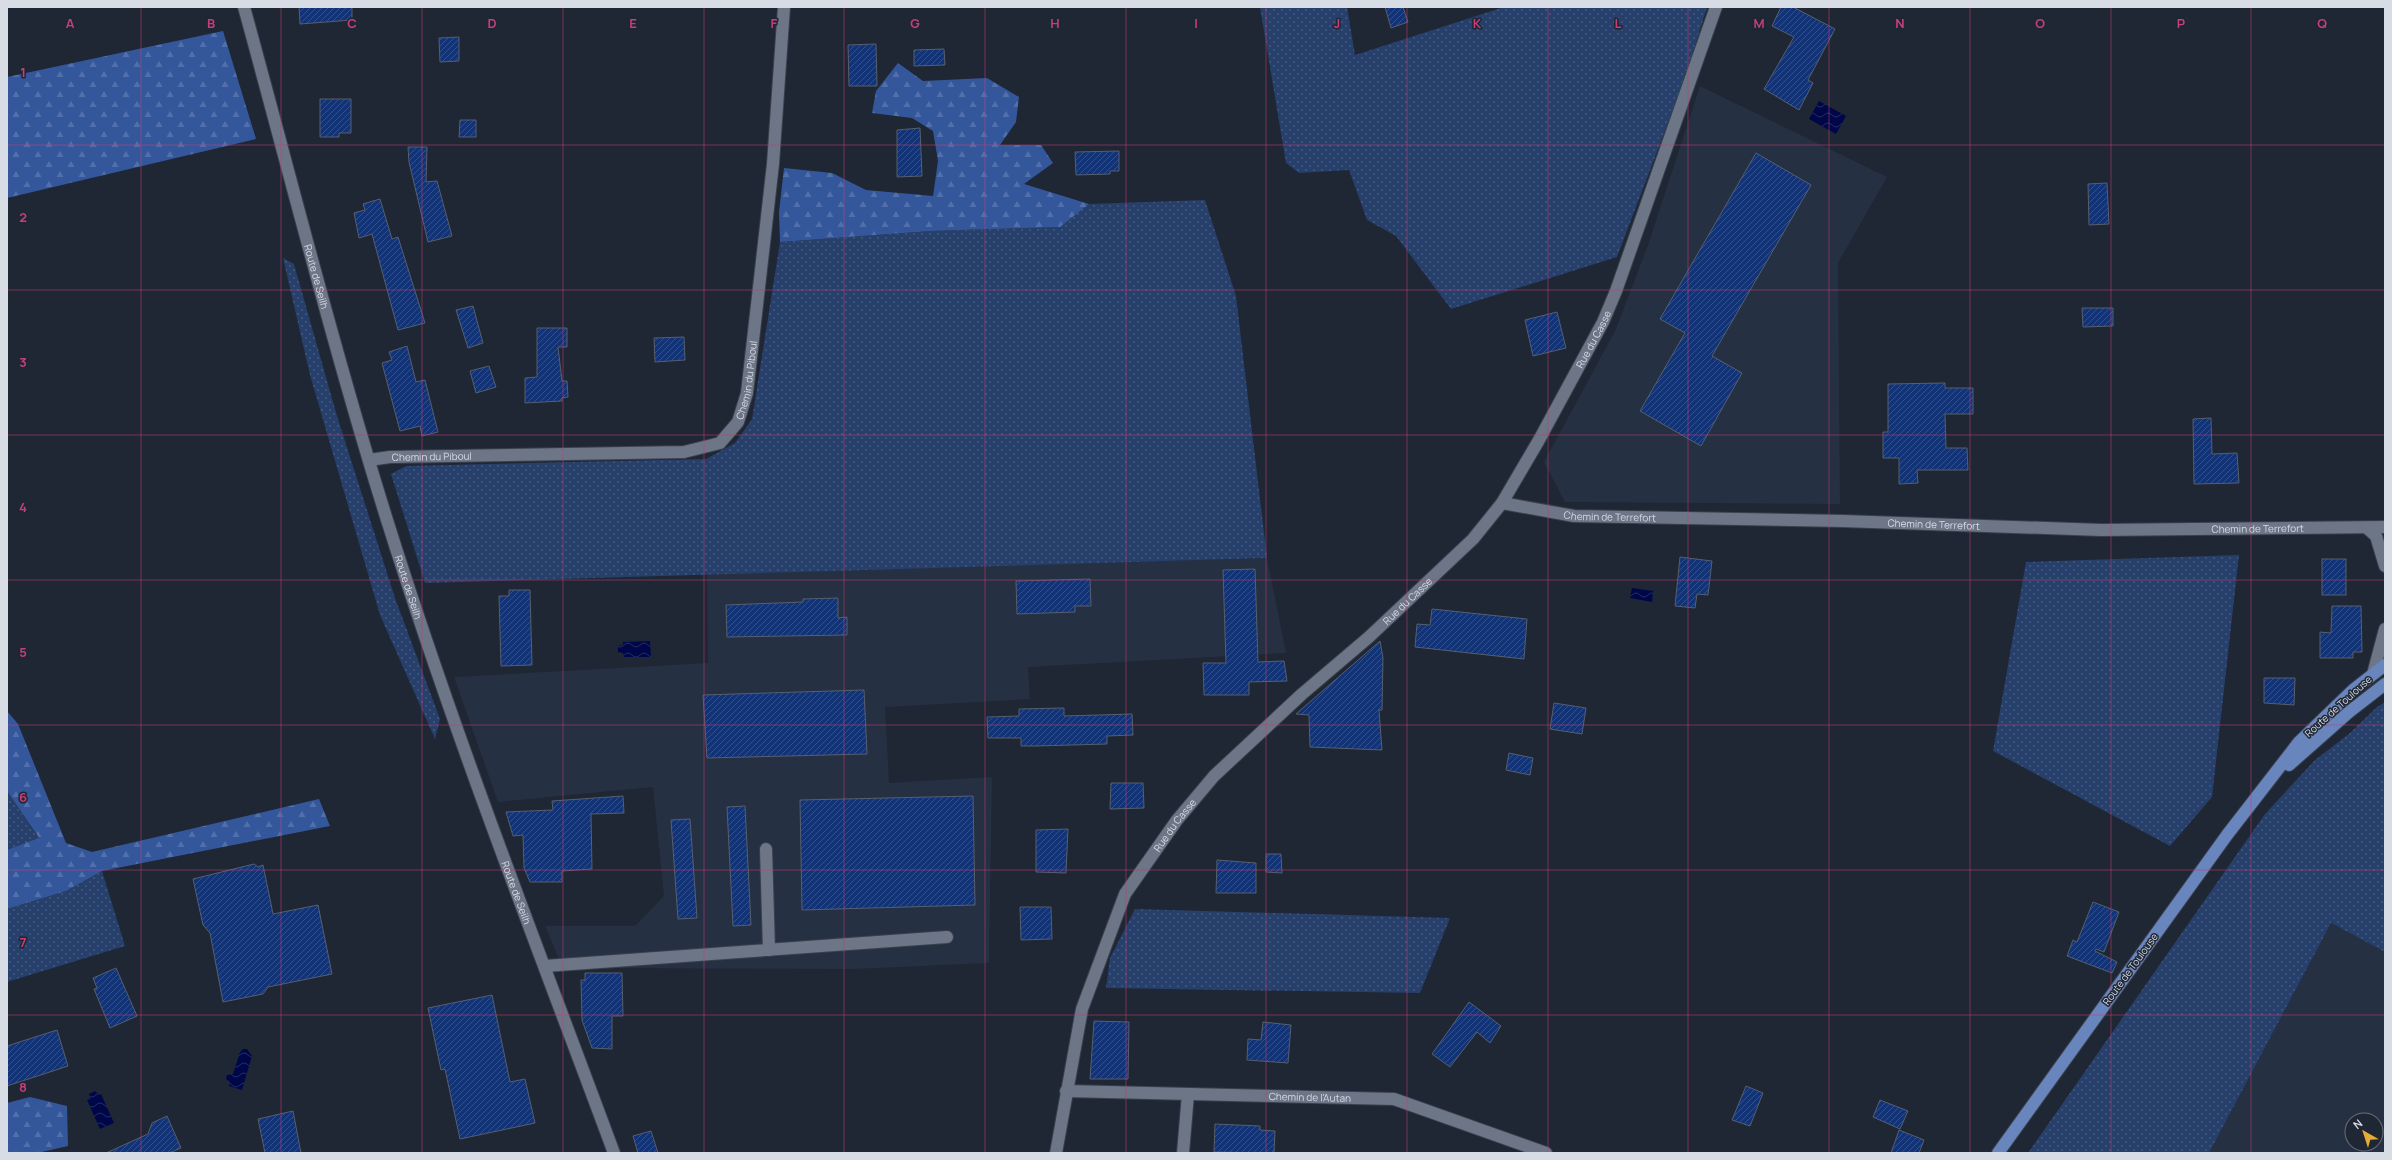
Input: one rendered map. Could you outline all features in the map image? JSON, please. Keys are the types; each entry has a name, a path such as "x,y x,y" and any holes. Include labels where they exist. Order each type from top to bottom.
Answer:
{"main road":[{"name":"Route de Toulouse","path":"1998,1153 2227,835 2299,742 2321,718 2385,665"},
{"name":"Route de Toulouse","path":"2264,787 2338,722 2385,684"}],"street":[{"name":"Route de Seilh","path":"244,7 350,400 396,547 439,676 614,1153"},
{"name":"Chemin du Piboul","path":"370,460 390,457 684,452 720,443 738,422 747,393 773,164 784,7"},
{"name":"Rue du Casse","path":"1056,1153 1082,1009 1125,894 1177,820 1224,766 1302,694 1369,637 1473,539 1502,503 1543,434 1603,322 1616,292 1716,7"},
{"name":"Chemin de Terrefort","path":"1502,503 1574,516 1842,521 2101,530 2385,527"},
{"path":"2367,528 2376,536 2385,566"},
{"path":"2373,674 2385,628"},
{"path":"766,849 769,950"},
{"path":"545,966 948,938"},
{"name":"Chemin de l'Autan","path":"1066,1091 1394,1099 1546,1153"},
{"path":"1183,1153 1188,1094"}],"shaded area":[{"path":"1260,7 1347,7 1355,55 1504,7 1707,7 1685,78 1617,257 1451,309 1396,236 1367,220 1349,170 1299,173 1286,163"},
{"path":"1700,86 1887,177 1838,263 1840,504 1565,502 1544,462 1615,331 1647,248"},
{"path":"1205,200 1236,296 1267,558 425,583 391,474 406,466 706,459 735,443 752,419 780,242 930,231 1059,227 1089,204"},
{"path":"283,258 294,264 337,416 395,598 440,719 435,739 380,615 310,375"},
{"path":"2239,555 2212,797 2170,846 1993,751 2026,562"},
{"path":"1267,558 1286,653 1028,667 1030,699 885,707 889,783 992,777 989,963 854,969 563,968 545,926 635,926 664,896 653,787 498,802 454,677 708,663 707,574"},
{"path":"2385,702 2385,952 2331,923 2209,1153 2028,1153 2265,814 2315,760 2350,733 2377,707"},
{"path":"7,791 39,839 7,850"},
{"path":"102,871 125,946 7,982 7,909 66,891"},
{"path":"1135,909 1450,918 1420,993 1106,988 1110,958"},
{"path":"2331,923 2385,952 2385,1153 2209,1153"}],"green space":[{"path":"223,31 256,139 7,198 7,77"},
{"path":"898,63 923,81 987,78 1019,97 1016,122 1000,145 1041,145 1053,163 1024,184 1089,204 1060,227 930,231 780,242 779,212 784,168 832,173 866,190 933,196 938,161 933,131 912,118 872,113 876,91"},
{"path":"7,711 18,724 66,843 92,852 319,799 330,826 102,871 66,891 7,909 7,850 39,838 7,791"},
{"path":"30,1097 67,1106 68,1146 37,1153 7,1153 7,1103"}],"water":[{"path":"1819,101 1846,116 1836,134 1809,119"},
{"path":"1632,588 1653,591 1652,602 1630,598"},
{"path":"650,641 651,657 624,657 623,653 618,652 618,646 623,645 623,642"},
{"path":"243,1049 247,1049 252,1056 242,1090 229,1086 230,1082 226,1079 227,1075 233,1074 240,1052"},
{"path":"95,1091 99,1095 101,1094 114,1123 100,1129 87,1100 90,1099 89,1094"}],"building":[{"path":"299,7 352,7 352,20 300,24"},
{"path":"1385,7 1403,7 1408,22 1391,28"},
{"path":"1781,7 1793,7 1835,29 1808,80 1813,83 1799,110 1764,89 1794,37 1772,26"},
{"path":"459,37 459,61 440,62 439,38"},
{"path":"876,44 877,86 849,86 848,45"},
{"path":"944,49 945,65 914,66 914,50"},
{"path":"320,99 351,99 351,133 339,133 339,137 320,137"},
{"path":"460,120 476,120 476,137 459,137"},
{"path":"920,128 922,176 897,177 897,130"},
{"path":"408,147 427,147 426,182 437,181 452,236 428,242 409,162"},
{"path":"1119,151 1119,171 1110,171 1110,174 1076,175 1075,152"},
{"path":"1756,153 1811,185 1712,356 1742,373 1701,446 1640,411 1685,333 1660,319"},
{"path":"2107,183 2109,224 2089,225 2088,184"},
{"path":"380,199 392,239 398,237 425,323 398,330 372,234 359,238 354,213 365,210 363,204"},
{"path":"473,306 483,343 468,348 456,310"},
{"path":"2082,308 2113,308 2113,326 2083,327"},
{"path":"1557,312 1566,348 1533,356 1525,320"},
{"path":"537,328 567,328 567,347 558,347 562,381 567,381 568,397 562,398 562,401 525,403 525,378 537,377"},
{"path":"684,337 685,360 655,362 654,338"},
{"path":"407,346 416,382 425,380 438,432 422,436 420,426 400,431 382,363 392,360 389,352"},
{"path":"489,366 496,387 476,393 470,371"},
{"path":"1945,383 1945,388 1973,388 1973,414 1945,414 1946,448 1967,448 1968,470 1917,470 1918,483 1899,484 1899,458 1883,458 1883,432 1888,432 1888,384"},
{"path":"2211,418 2212,454 2237,453 2239,483 2194,484 2193,419"},
{"path":"1680,557 1712,561 1708,595 1697,594 1695,608 1675,606"},
{"path":"2322,559 2346,559 2346,595 2322,595"},
{"path":"1255,569 1258,662 1284,661 1287,681 1249,682 1249,695 1204,695 1203,663 1226,663 1223,570"},
{"path":"1090,579 1091,606 1075,606 1075,612 1017,614 1016,581"},
{"path":"509,590 530,590 532,665 501,666 499,596 509,596"},
{"path":"838,598 838,618 847,617 847,635 727,637 726,605 803,602 803,599"},
{"path":"2332,606 2361,606 2362,652 2353,652 2353,658 2320,658 2320,632 2331,633"},
{"path":"1432,609 1527,619 1524,659 1415,647 1417,624 1430,625"},
{"path":"1380,641 1383,658 1382,710 1379,710 1382,750 1310,747 1309,715 1296,714"},
{"path":"2264,678 2295,678 2294,705 2264,703"},
{"path":"864,690 867,754 707,758 703,695"},
{"path":"1554,703 1586,708 1582,734 1550,729"},
{"path":"1064,708 1064,716 1132,714 1133,735 1107,736 1107,744 1036,746 1021,746 1021,738 988,738 987,717 1019,716 1019,709"},
{"path":"1509,753 1533,758 1530,775 1506,770"},
{"path":"1111,783 1143,783 1144,808 1110,809"},
{"path":"623,796 624,813 591,814 592,869 562,871 562,882 530,882 524,868 523,835 513,836 506,812 553,810 552,801"},
{"path":"973,796 975,905 802,910 800,800"},
{"path":"745,806 751,925 733,926 727,807"},
{"path":"690,819 697,918 678,919 671,820"},
{"path":"1068,829 1066,873 1036,872 1036,830"},
{"path":"1266,854 1281,854 1282,873 1266,872"},
{"path":"1217,860 1256,863 1256,893 1216,893"},
{"path":"254,864 258,867 263,865 273,914 318,905 332,974 268,987 263,994 223,1002 210,933 203,925 193,879"},
{"path":"2093,902 2119,912 2104,952 2096,949 2095,951 2117,962 2112,973 2067,956 2073,940 2077,942"},
{"path":"1020,907 1051,907 1052,939 1021,940"},
{"path":"116,968 137,1016 110,1028 94,989 97,988 93,978"},
{"path":"585,973 622,973 623,1016 612,1016 612,1049 592,1048 582,1020 581,980 585,980"},
{"path":"492,995 510,1082 525,1079 535,1123 460,1139 445,1069 441,1070 428,1008"},
{"path":"1469,1002 1501,1026 1490,1043 1477,1032 1450,1067 1432,1054"},
{"path":"1094,1021 1129,1022 1128,1079 1090,1079"},
{"path":"1263,1022 1291,1025 1288,1063 1247,1060 1248,1039 1261,1040"},
{"path":"57,1030 68,1066 7,1086 7,1046"},
{"path":"1746,1086 1763,1093 1750,1126 1732,1120"},
{"path":"1880,1100 1908,1111 1900,1129 1873,1117"},
{"path":"293,1111 301,1153 265,1153 258,1119"},
{"path":"167,1116 181,1148 169,1153 106,1153 148,1134 152,1123"},
{"path":"1215,1124 1260,1126 1260,1130 1275,1131 1274,1153 1214,1152"},
{"path":"1899,1130 1924,1140 1919,1153 1891,1153"},
{"path":"651,1131 658,1153 638,1153 633,1136"}]}
